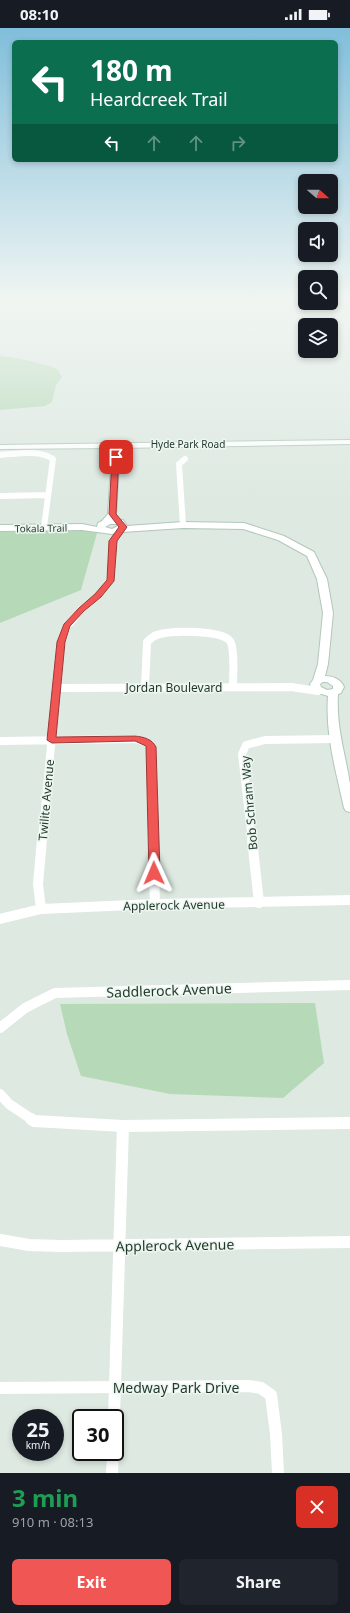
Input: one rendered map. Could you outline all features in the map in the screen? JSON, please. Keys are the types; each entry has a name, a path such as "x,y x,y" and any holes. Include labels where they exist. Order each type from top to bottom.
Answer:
{"street":[{"name":"Hyde Park Road","path":"0,447 116,444 350,444"},
{"path":"113,541 104,527 112,514 116,444"},
{"path":"0,455 39,454 51,457 53,462 44,527"},
{"path":"183,525 179,464 185,459"},
{"path":"0,496 48,495"},
{"path":"112,514 121,526"},
{"name":"Tokala Trail","path":"0,528 142,527 183,525 244,526 281,538 311,554 322,579 328,613 323,664 327,686"},
{"name":"Twilite Avenue","path":"41,909 38,884 61,642 67,626 81,609 98,596 110,581 113,541 121,526"},
{"path":"145,687 147,642 152,637 161,634 215,634 224,636 230,640 232,645 233,687"},
{"path":"327,686 350,684"},
{"path":"327,686 350,688"},
{"path":"327,686 332,705 336,739 350,808"},
{"name":"Jordan Boulevard","path":"56,688 327,686"},
{"path":"0,741 135,739 142,740 150,744 155,904"},
{"name":"Bob Schram Way","path":"259,903 242,754 246,745 265,740 336,739"},
{"name":"Applerock Avenue","path":"0,919 41,909 155,904 350,900"},
{"name":"Saddlerock Avenue","path":"0,1028 10,1017 34,1001 55,993 350,985"},
{"path":"0,1094 9,1104 34,1122 123,1126 350,1123"},
{"path":"114,1409 123,1126"},
{"name":"Applerock Avenue","path":"0,1240 29,1245 118,1246 350,1242"},
{"name":"Medway Park Drive","path":"0,1388 249,1386 261,1388 271,1395 276,1434 278,1473"},
{"path":"112,1473 113,1461"}],"green space":[{"path":"0,368 55,368 58,370 62,377 56,385 52,402 45,406 0,410"},
{"path":"83,529 97,533 81,590 0,623 0,532"},
{"path":"315,1003 324,1063 283,1098 170,1094 81,1076 67,1034 60,1004"}],"route":[{"path":"116,457 112,514 123,525 123,527 113,541 110,581 98,596 81,609 67,626 61,642 52,740 135,739 146,741 150,744 154,873"}]}
